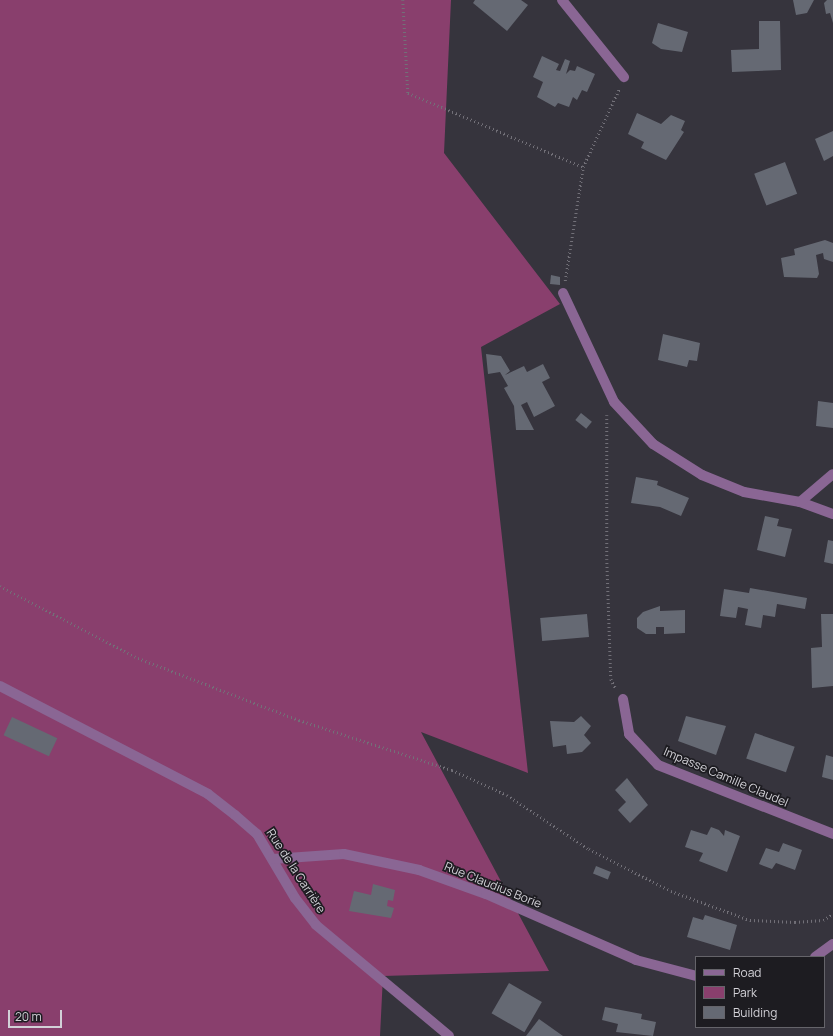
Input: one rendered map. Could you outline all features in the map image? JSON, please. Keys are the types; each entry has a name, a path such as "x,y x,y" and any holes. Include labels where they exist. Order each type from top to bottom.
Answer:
{"street":[{"path":"562,0 624,77"},
{"path":"563,293 614,402 653,444 702,475 744,492 800,502 833,514"},
{"path":"800,502 833,474"},
{"name":"Rue de la Carrière","path":"0,686 208,794 258,834 296,898 316,926 450,1036"},
{"name":"Impasse Camille Claudel","path":"622,699 629,734 658,765 833,834"},
{"name":"Rue Claudius Borie","path":"274,859 344,854 419,870 486,894 636,960 695,976"},
{"path":"816,956 833,944"}],"path":[{"path":"403,0 408,93 583,167"},
{"path":"563,293 583,167 624,77"},
{"path":"607,386 611,679 622,699"},
{"path":"0,586 138,658 299,720 452,770 507,795 589,849 671,891 750,920 795,922 823,920 833,914"}],"green space":[{"path":"0,0 451,0 444,153 560,304 481,347 528,773 421,732 549,971 383,976 380,1036 0,1036"}],"building":[{"path":"475,0 521,0 528,5 507,31 473,3"},
{"path":"793,0 814,0 807,13 796,15"},
{"path":"827,0 833,0 833,23 830,13 826,14 824,3"},
{"path":"759,21 780,21 781,70 732,72 731,50 759,49"},
{"path":"658,23 688,32 682,52 661,49 652,43"},
{"path":"542,56 559,64 556,70 560,71 565,59 570,61 566,74 570,70 575,71 577,66 595,74 587,92 582,90 577,100 573,97 569,107 558,103 555,107 537,97 543,82 533,77"},
{"path":"637,113 661,124 671,115 685,121 681,130 684,132 666,160 641,148 644,142 628,134"},
{"path":"833,131 833,156 824,161 815,139"},
{"path":"785,162 797,194 766,206 754,174"},
{"path":"825,240 833,243 833,262 824,259 823,253 816,255 819,274 817,278 784,277 781,258 795,255 794,249"},
{"path":"551,275 560,277 560,285 550,284"},
{"path":"663,334 700,343 697,361 689,360 687,367 658,360"},
{"path":"486,354 501,356 510,371 505,375 524,366 527,372 543,364 550,378 542,382 555,406 534,417 527,402 521,405 534,430 516,430 514,406 504,388 508,386 500,372 488,374"},
{"path":"818,401 833,403 833,428 816,426"},
{"path":"581,413 592,422 586,429 575,420"},
{"path":"636,477 658,481 657,485 689,498 681,516 660,507 631,503"},
{"path":"765,516 779,519 777,526 792,529 785,557 757,550"},
{"path":"828,540 833,541 833,564 824,562"},
{"path":"750,588 807,598 805,609 777,604 775,617 763,615 761,628 745,625 748,609 738,607 736,618 720,616 724,589 749,593"},
{"path":"660,606 660,611 685,610 685,633 664,634 664,627 656,627 656,634 646,634 637,628 637,618 643,612"},
{"path":"587,614 589,637 542,641 540,618"},
{"path":"821,614 833,614 833,686 812,688 811,648 822,647"},
{"path":"581,716 591,726 584,735 591,743 582,752 567,754 566,745 553,747 550,721 574,722"},
{"path":"686,716 726,726 716,755 678,741"},
{"path":"12,717 57,738 49,756 4,735"},
{"path":"755,733 795,747 786,772 746,759"},
{"path":"826,755 833,757 833,780 822,777"},
{"path":"627,778 648,805 630,823 618,810 626,802 615,790"},
{"path":"711,827 719,830 724,836 725,830 740,836 727,872 699,861 703,853 685,847 691,830 707,835"},
{"path":"783,843 802,850 795,870 776,863 772,869 759,864 766,848 779,852"},
{"path":"596,866 611,872 608,879 593,873"},
{"path":"373,884 395,890 393,901 388,900 387,906 394,908 391,918 349,911 354,891 371,895"},
{"path":"705,915 737,925 730,950 687,937 693,917 703,920"},
{"path":"509,983 542,1002 524,1032 492,1013"},
{"path":"605,1007 642,1014 641,1019 656,1022 653,1036 616,1032 618,1024 602,1020"},
{"path":"539,1019 563,1036 526,1036"}]}
